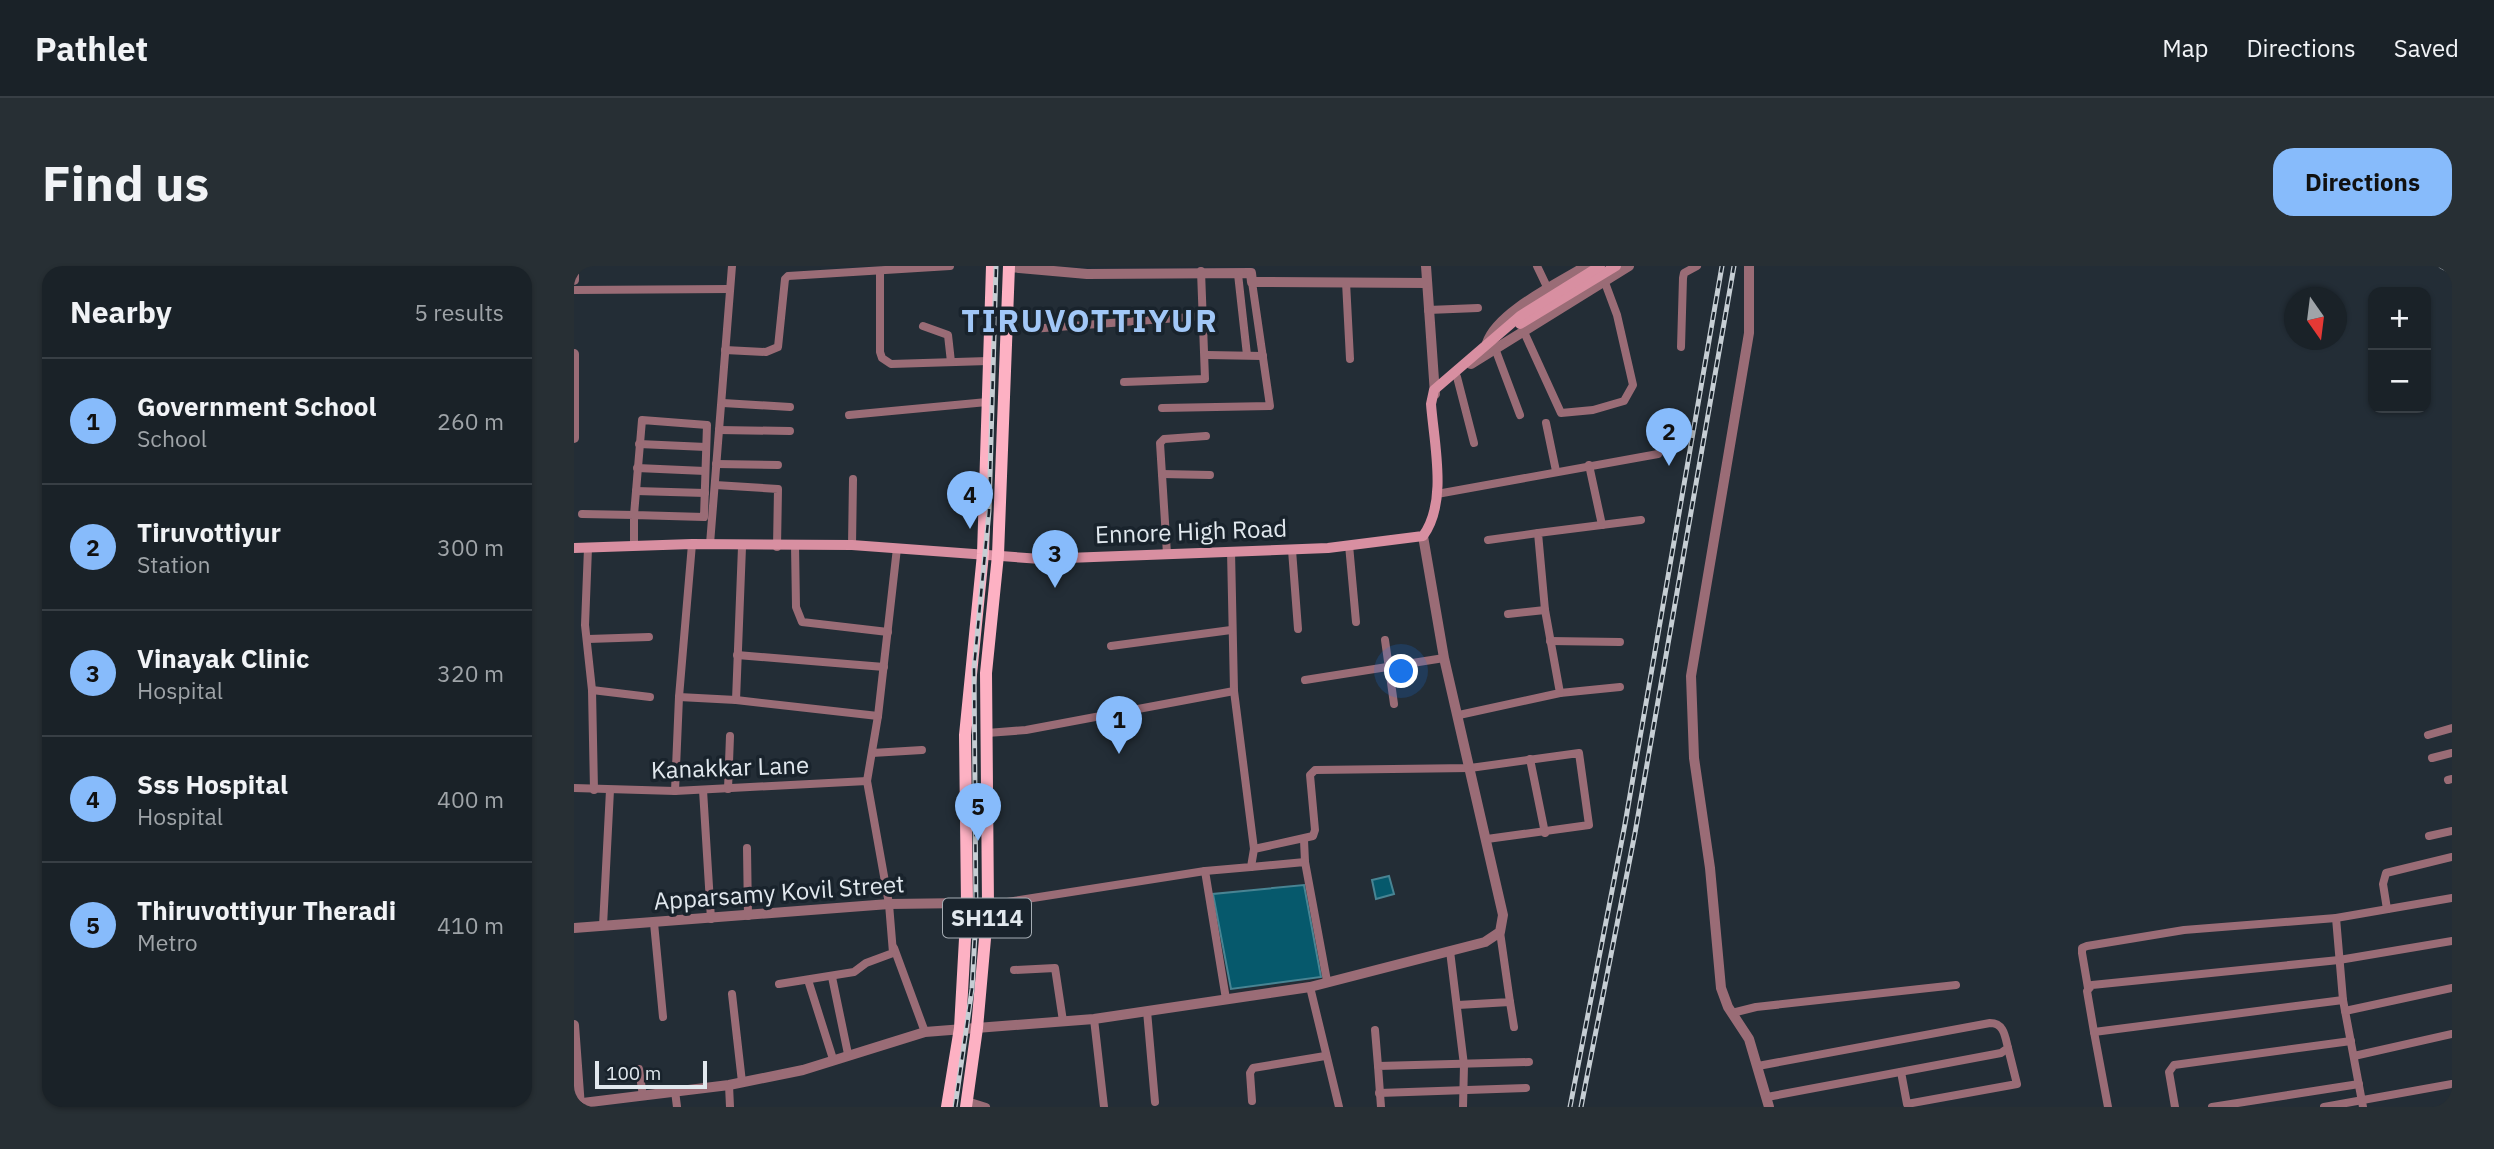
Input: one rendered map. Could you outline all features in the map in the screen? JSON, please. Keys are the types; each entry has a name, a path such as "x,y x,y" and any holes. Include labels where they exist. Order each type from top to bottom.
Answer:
{"main road":[{"name":"SH114","path":"947,1107 960,1028 967,903 965,735 983,554 992,266"},
{"name":"SH114","path":"967,1104 978,1028 988,905 986,673 998,555 1009,266"},
{"path":"1434,398 1522,323 1600,266"},
{"path":"1423,536 1431,525 1437,494 1434,398 1441,382 1487,343 1616,266"},
{"name":"Ennore High Road","path":"574,548 692,544 742,547 852,545 1041,559 1292,550 1423,536"}],"street":[{"path":"574,266 574,280"},
{"path":"710,544 732,266"},
{"path":"725,350 766,352 778,347 788,276 950,266"},
{"path":"1009,266 1252,273 1346,282 1427,283"},
{"path":"1426,266 1434,398"},
{"path":"1537,266 1548,289"},
{"path":"1487,343 1493,329 1548,289 1586,266"},
{"path":"1471,364 1496,351 1522,323 1629,266"},
{"path":"1681,346 1684,272 1698,266"},
{"path":"1749,266 1749,333 1691,676 1695,758 1724,998 1749,1038 1768,1102 2001,1053 2008,1048"},
{"path":"1124,382 1205,379 1207,355 1201,271"},
{"path":"880,272 882,358 891,364 988,361"},
{"path":"1163,408 1270,406 1252,273"},
{"path":"1238,274 1247,355"},
{"path":"1522,323 1561,412 1593,410 1624,401 1633,385 1617,315 1604,280"},
{"path":"1346,282 1350,359"},
{"path":"574,290 730,289"},
{"path":"1428,310 1478,308"},
{"path":"1031,329 1204,316"},
{"path":"923,326 948,335 951,362"},
{"path":"1496,351 1520,415"},
{"path":"574,354 574,438"},
{"path":"1207,355 1262,356"},
{"path":"1457,377 1474,443"},
{"path":"849,415 987,402"},
{"path":"723,403 790,407"},
{"path":"582,514 634,515 704,517 707,425 642,420 634,515 634,546"},
{"path":"1546,423 1556,471"},
{"path":"719,429 790,431"},
{"path":"1167,554 1161,439 1206,436"},
{"path":"639,444 706,447"},
{"path":"1437,494 1658,454"},
{"path":"716,464 778,465"},
{"path":"1590,465 1602,525"},
{"path":"637,468 705,471"},
{"path":"1162,474 1210,475"},
{"path":"852,545 853,479"},
{"path":"715,485 778,489 777,547"},
{"path":"636,491 705,493"},
{"path":"1488,540 1641,520"},
{"path":"1538,533 1545,610 1560,693"},
{"path":"1423,536 1444,658 1488,839 1503,915 1500,932 1514,1027"},
{"path":"675,791 679,697 692,544"},
{"path":"795,545 796,607 802,622 888,632"},
{"path":"1349,545 1356,622"},
{"path":"736,700 742,547"},
{"path":"588,548 585,625 592,690 594,790"},
{"path":"897,548 878,716 867,781 894,948 925,1032"},
{"path":"1292,550 1298,629"},
{"path":"1231,551 1234,691 1254,849 1251,867"},
{"path":"1508,614 1545,610"},
{"path":"1111,646 1231,630"},
{"path":"588,639 649,637"},
{"path":"1385,640 1394,704"},
{"path":"1550,641 1620,642"},
{"path":"737,655 884,667"},
{"path":"1305,680 1444,658"},
{"path":"1459,715 1560,693 1620,687"},
{"path":"592,690 650,696"},
{"path":"987,733 1026,730 1234,691"},
{"path":"679,697 736,700 878,716"},
{"path":"2428,735 2452,728"},
{"path":"728,789 730,736"},
{"path":"872,753 922,750"},
{"path":"1254,849 1313,836 1315,831 1310,775 1313,771 1470,768 1577,753 1581,755 1589,825 1488,839"},
{"path":"2432,758 2452,753"},
{"path":"1530,759 1545,833"},
{"name":"Kanakkar Lane","path":"574,788 675,791 867,781"},
{"path":"603,926 610,790"},
{"path":"703,790 712,919"},
{"path":"2429,836 2452,831"},
{"path":"1304,840 1305,862 1327,981"},
{"path":"747,848 748,916"},
{"path":"2387,909 2383,884 2386,873 2452,857"},
{"path":"988,905 1205,871 1305,862"},
{"path":"1205,871 1226,999"},
{"path":"2108,1107 2082,948 2183,930 2336,918 2452,898"},
{"name":"Apparsamy Kovil Street","path":"574,928 889,904 988,905"},
{"path":"2336,918 2343,1000 2363,1103"},
{"path":"654,923 663,1017"},
{"path":"574,1025 578,1105 729,1085 803,1070 925,1032 1094,1019 1310,987 1485,942 1500,932"},
{"path":"2088,988 2113,982 2339,960 2452,941"},
{"path":"779,984 854,972 866,963 891,955 894,948"},
{"path":"1450,951 1464,1065 1463,1107"},
{"path":"1014,970 1055,968 1063,1021"},
{"path":"832,976 848,1054"},
{"path":"808,980 833,1059"},
{"path":"1732,1013 1756,1007 1956,985"},
{"path":"1310,987 1339,1107"},
{"path":"2345,1011 2452,988"},
{"path":"732,994 742,1082"},
{"path":"2094,1032 2343,1000"},
{"path":"1458,1006 1510,1003"},
{"path":"1147,1011 1155,1102"},
{"path":"1094,1019 1104,1107"},
{"path":"1758,1066 1990,1023 1997,1024 2004,1031 2017,1084 1907,1104 1901,1072"},
{"path":"1375,1030 1381,1107"},
{"path":"2354,1056 2452,1034"},
{"path":"2175,1107 2169,1072 2174,1065 2351,1041"},
{"path":"1252,1101 1250,1073 1253,1068 1325,1056"},
{"path":"1378,1066 1529,1062"},
{"path":"639,1069 643,1096"},
{"path":"2211,1107 2359,1084"},
{"path":"2324,1107 2363,1103 2452,1084"},
{"path":"729,1085 730,1107"},
{"path":"1379,1093 1526,1088"},
{"path":"675,1091 677,1107"},
{"path":"967,1104 986,1107"}],"water":[{"path":"1389,876 1394,894 1376,899 1372,880"},
{"path":"1304,885 1321,977 1231,989 1213,894"}],"railway":[{"path":"955,1107 972,989 976,916 974,668 989,511 996,266"},
{"path":"1570,1107 1625,824 1722,266"},
{"path":"1581,1107 1635,833 1734,266"},
{"path":"2441,266 2452,272"}],"place":[{"name":"Tiruvottiyur","path":"1669,466"},
{"name":"Sss Hospital","path":"970,529"},
{"name":"Vinayak Clinic","path":"1055,588"},
{"name":"Government School","path":"1119,754"},
{"name":"Thiruvottiyur Theradi","path":"978,841"}],"district":[{"name":"TIRUVOTTIYUR","path":"1090,321"}]}
